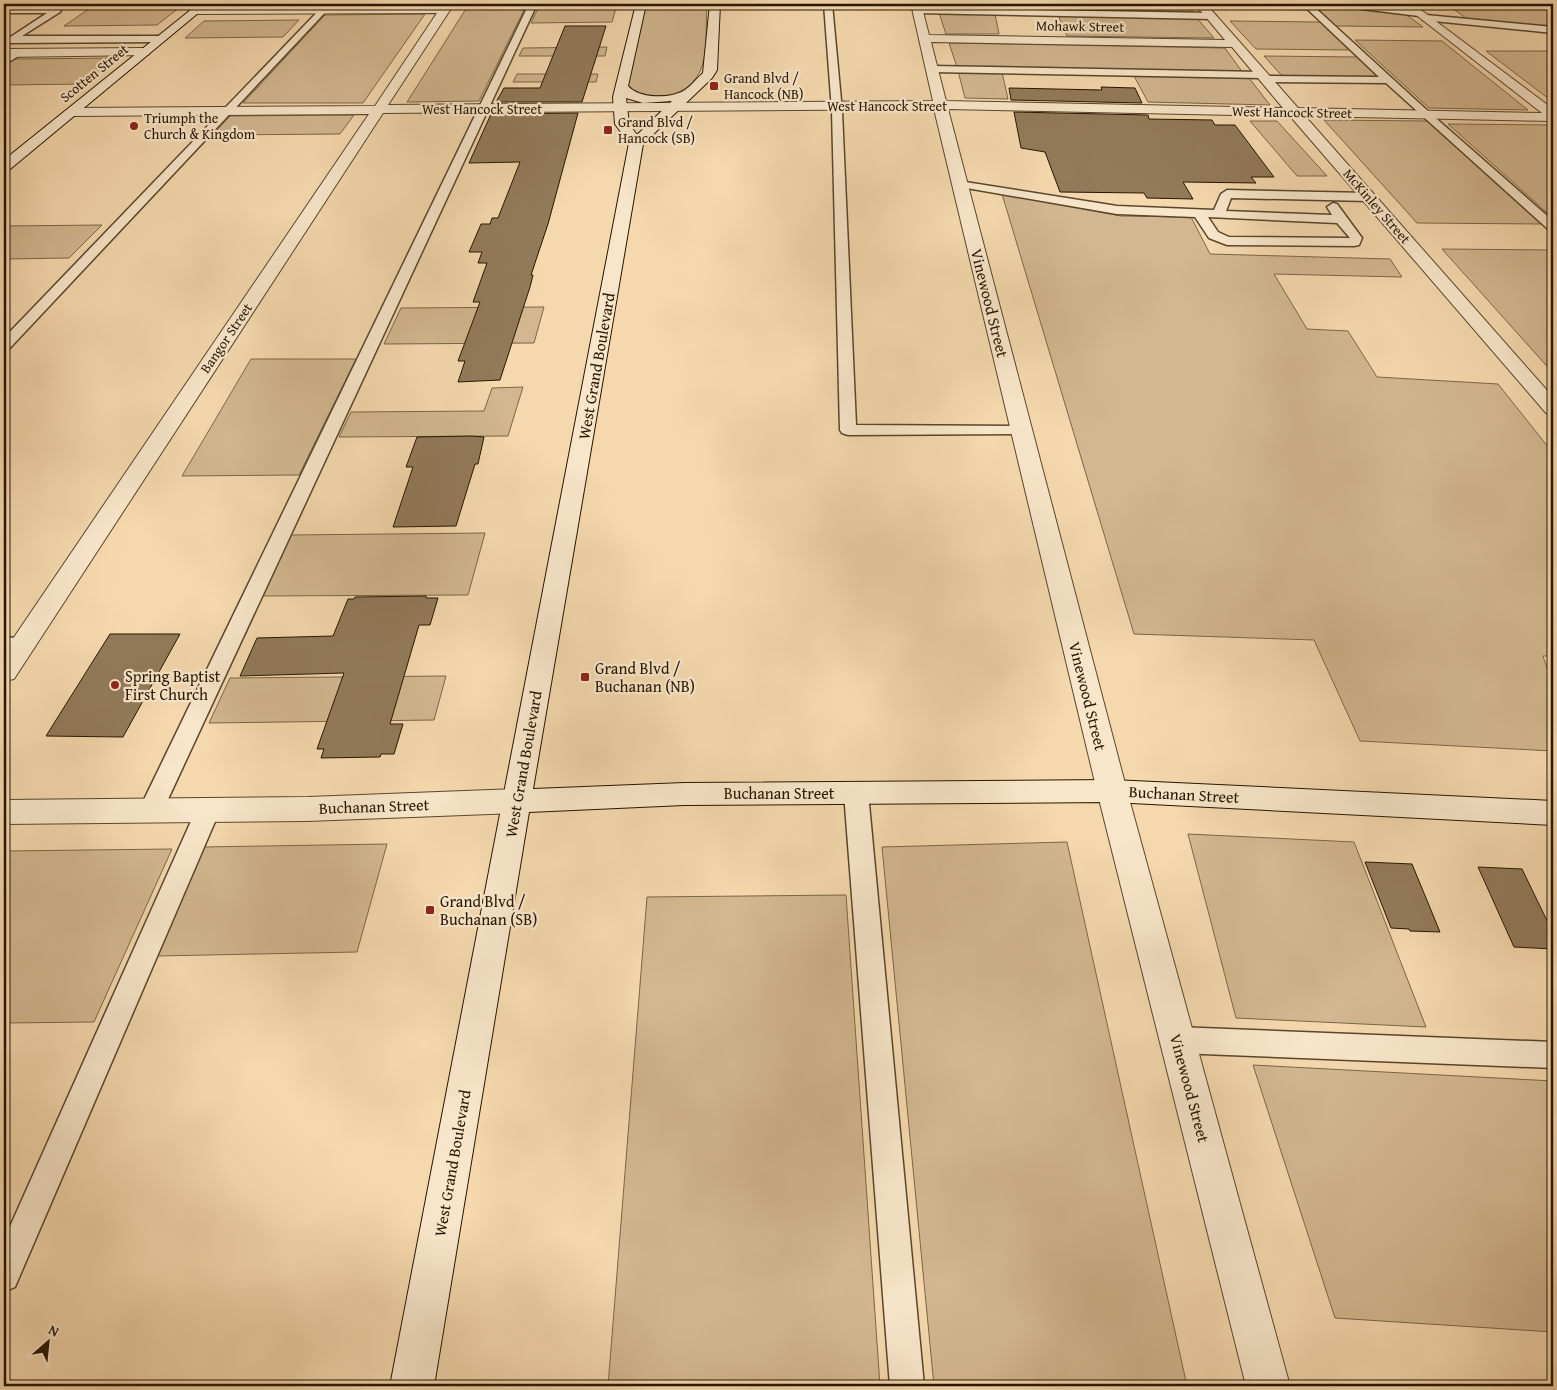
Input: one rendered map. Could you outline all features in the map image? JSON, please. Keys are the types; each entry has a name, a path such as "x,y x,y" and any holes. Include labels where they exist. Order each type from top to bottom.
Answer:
{"street":[{"path":"641,4 619,97 622,124 636,143 711,70 715,4"},
{"name":"McKinley Street","path":"1200,4 1553,409"},
{"path":"1407,4 1553,116"},
{"path":"199,8 447,7"},
{"name":"Bangor Street","path":"4,672 13,644 447,7"},
{"name":"Vinewood Street","path":"917,7 959,184 1112,791 1269,1386"},
{"name":"Scotten Street","path":"4,167 199,8"},
{"name":"Mohawk Street","path":"924,38 1234,44"},
{"path":"4,53 144,52"},
{"path":"621,86 630,96 640,99 672,98 689,93"},
{"name":"West Hancock Street","path":"71,112 941,105 1553,116"},
{"name":"West Grand Boulevard","path":"412,1386 636,143"},
{"name":"Buchanan Street","path":"4,812 308,808 684,794 1112,791 1553,813"}],"lane":[{"path":"151,810 533,4"},
{"path":"828,4 837,106 848,430 1022,431"},
{"path":"1306,4 1553,227"},
{"path":"1337,4 1530,29 1553,30"},
{"path":"4,346 326,7"},
{"path":"917,7 1212,16"},
{"path":"4,10 57,10 7,41"},
{"path":"1530,29 1546,40"},
{"path":"36,39 50,30 134,30 123,39"},
{"path":"7,41 36,39 160,39"},
{"path":"4,62 17,53"},
{"path":"932,69 1389,80"},
{"path":"959,184 1117,210 1200,215 1218,214 1341,219"},
{"path":"1218,214 1227,194 1368,197"},
{"path":"1200,215 1213,235 1227,241 1354,242 1356,238 1325,196"},
{"path":"856,793 906,1386"},
{"path":"4,1276 208,810"},
{"path":"1177,1040 1553,1056"}],"shaded area":[{"path":"96,4 184,4 157,25 64,26"},
{"path":"469,4 527,4 479,101 407,102"},
{"path":"540,4 617,4 612,22 531,23"},
{"path":"646,4 707,4 705,52 700,72 685,89 665,96 641,95 629,92 628,82"},
{"path":"1054,4 1109,4 1113,12 1057,11"},
{"path":"1131,4 1186,4 1194,13 1135,12"},
{"path":"1216,4 1299,4 1306,10 1221,9"},
{"path":"1311,4 1404,13 1423,27 1336,26"},
{"path":"1447,4 1508,4 1553,9 1553,28 1471,22"},
{"path":"939,13 995,14 999,34 946,34"},
{"path":"425,14 363,103 243,103 325,15"},
{"path":"1058,15 1196,17 1214,38 1067,36"},
{"path":"299,20 283,37 185,38 204,21"},
{"path":"1230,21 1320,22 1350,50 1256,49"},
{"path":"1355,40 1442,41 1528,110 1429,108"},
{"path":"949,43 1225,48 1243,73 957,67"},
{"path":"607,47 605,56 519,56 523,48"},
{"path":"1486,51 1553,51 1553,102"},
{"path":"1264,56 1358,57 1381,79 1283,77"},
{"path":"116,58 85,84 4,85 4,66 14,59"},
{"path":"958,71 1002,72 1008,99 965,98"},
{"path":"517,74 598,74 596,82 513,82"},
{"path":"1134,76 1249,78 1270,105 1148,102"},
{"path":"354,115 340,134 212,135 230,116"},
{"path":"1324,120 1428,121 1541,224 1417,223"},
{"path":"1250,121 1277,121 1327,176 1297,176"},
{"path":"1448,124 1551,125 1553,127 1553,218"},
{"path":"1002,194 1121,216 1191,217 1210,254 1390,259 1402,277 1274,274 1307,329 1348,331 1377,377 1498,384 1553,453 1553,656 1543,656 1553,687 1553,751 1360,741 1314,640 1134,634"},
{"path":"102,225 69,258 4,259 4,226"},
{"path":"1442,249 1553,250 1553,373"},
{"path":"544,307 534,343 384,344 401,308"},
{"path":"251,359 356,359 299,475 182,476"},
{"path":"523,387 508,436 339,437 351,412 484,411 492,388"},
{"path":"485,533 468,595 262,596 291,535"},
{"path":"446,676 434,720 209,723 230,678"},
{"path":"1188,834 1354,842 1426,1027 1236,1018"},
{"path":"1067,842 1187,1386 934,1386 882,847"},
{"path":"387,844 357,952 157,956 202,847"},
{"path":"172,849 94,1022 4,1023 4,851"},
{"path":"846,895 880,1386 608,1386 647,897"},
{"path":"1253,1065 1553,1081 1553,1332 1335,1318"}],"building":[{"path":"565,26 606,26 582,102 496,102 504,88 540,88"},
{"path":"1101,87 1135,88 1142,103 1011,100 1009,88 1102,90"},
{"path":"1014,112 1148,115 1149,119 1212,120 1215,125 1235,125 1274,177 1251,177 1256,183 1183,182 1193,199 1147,198 1144,193 1060,192 1045,152 1021,148"},
{"path":"578,113 548,224 531,275 533,275 530,287 500,380 458,382 465,361 458,361 480,302 473,302 487,263 478,263 482,252 469,252 481,224 490,224 492,218 498,218 520,162 469,163 491,114"},
{"path":"417,437 484,437 478,464 475,464 456,526 393,527 413,467 406,467"},
{"path":"426,596 426,598 438,598 430,625 419,625 390,724 403,724 394,754 381,754 380,757 321,758 324,749 317,749 344,673 240,676 257,638 333,636 348,599 354,599 355,597"},
{"name":"Spring Baptist First Church","path":"110,634 180,634 123,737 46,736"},
{"path":"1365,862 1412,864 1440,932 1391,928"},
{"path":"1478,867 1522,869 1553,933 1553,949 1514,947"}],"place":[{"name":"Grand Blvd / Hancock (NB)","path":"714,86"},
{"name":"Triumph the Church & Kingdom","path":"134,126"},
{"name":"Grand Blvd / Hancock (SB)","path":"608,130"},
{"name":"Grand Blvd / Buchanan (NB)","path":"585,677"},
{"name":"Spring Baptist First Church","path":"115,685"},
{"name":"Grand Blvd / Buchanan (SB)","path":"430,910"}]}
